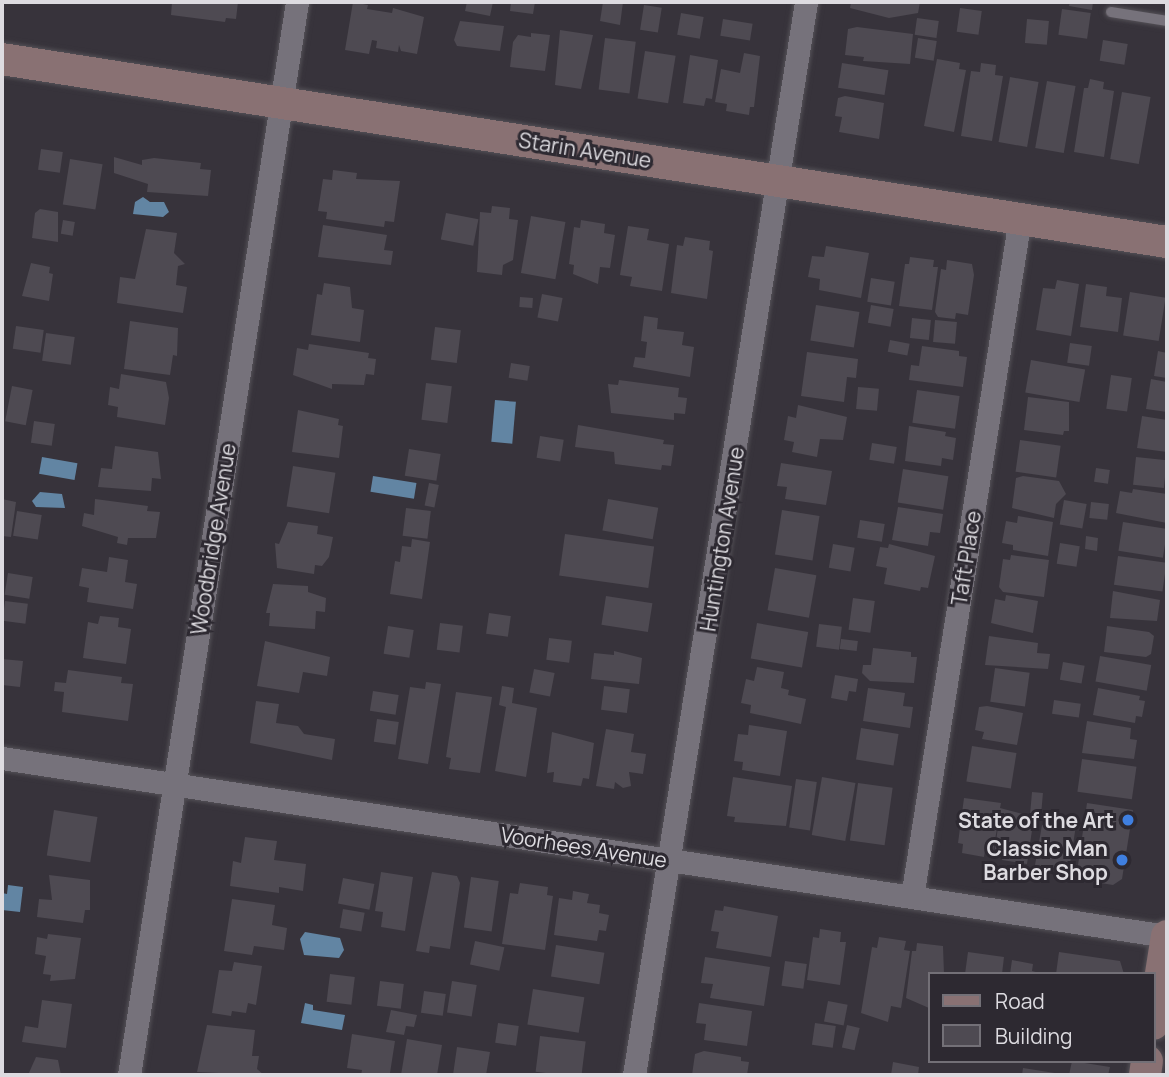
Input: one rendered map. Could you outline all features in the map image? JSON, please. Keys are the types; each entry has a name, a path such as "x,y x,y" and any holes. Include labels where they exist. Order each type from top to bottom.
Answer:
{"street":[{"name":"Woodbridge Avenue","path":"130,1075 297,2"},
{"name":"Huntington Avenue","path":"634,1075 671,860 806,2"},
{"name":"Starin Avenue","path":"2,59 1167,242"},
{"name":"Taft Place","path":"912,897 1020,218"},
{"name":"Voorhees Avenue","path":"2,758 1167,936"},
{"path":"1159,1006 1167,936"}],"lane":[{"path":"1111,12 1167,21"}],"water":[{"path":"143,197 150,202 164,202 169,212 163,217 133,214 135,202"},
{"path":"495,400 516,402 512,444 491,442"},
{"path":"42,457 77,463 75,480 39,474"},
{"path":"373,476 416,483 414,499 370,492"},
{"path":"40,492 62,494 65,508 36,507 32,501"},
{"path":"8,885 23,887 20,912 2,910 2,893 7,894"},
{"path":"305,932 340,938 344,950 339,958 304,955 300,939"},
{"path":"305,1003 313,1005 313,1010 345,1015 342,1030 301,1023"}],"building":[{"path":"172,2 238,2 236,19 226,18 225,22 171,15"},
{"path":"353,2 368,5 367,9 392,13 393,8 424,17 417,54 401,51 399,45 398,52 376,48 377,41 372,40 369,54 345,50"},
{"path":"467,2 493,2 490,16 465,11"},
{"path":"511,2 535,2 533,14 510,11"},
{"path":"603,2 623,2 620,25 600,21"},
{"path":"851,2 920,2 918,13 889,18 850,8"},
{"path":"1070,2 1093,2 1092,10 1069,6"},
{"path":"644,5 662,8 658,33 640,30"},
{"path":"960,8 982,11 978,35 957,32"},
{"path":"1062,9 1091,13 1087,39 1058,35"},
{"path":"681,13 704,17 700,39 677,35"},
{"path":"917,18 939,21 936,38 915,35"},
{"path":"723,19 753,24 750,40 720,36"},
{"path":"1027,19 1049,21 1047,45 1025,43"},
{"path":"460,21 504,26 500,51 457,46 454,40"},
{"path":"857,27 913,34 910,64 863,61 864,57 845,55 848,29"},
{"path":"560,30 593,35 581,89 555,85"},
{"path":"531,33 550,35 545,71 510,67 513,42 518,35 531,37"},
{"path":"605,38 636,42 629,93 599,90"},
{"path":"918,38 937,41 934,61 915,58"},
{"path":"1103,40 1128,44 1124,65 1100,61"},
{"path":"645,51 676,56 668,103 637,98"},
{"path":"744,53 760,56 754,107 750,107 749,115 726,111 727,104 715,102 721,69 740,73"},
{"path":"690,55 718,60 712,99 706,98 704,106 683,103"},
{"path":"937,59 960,63 959,69 966,70 954,132 924,126"},
{"path":"842,63 888,70 885,95 838,88"},
{"path":"981,63 996,65 995,75 1003,76 992,141 961,136 971,71 980,72"},
{"path":"1010,77 1039,82 1027,147 999,142"},
{"path":"1090,79 1104,82 1103,89 1114,91 1104,157 1074,152 1084,88 1088,88"},
{"path":"1047,81 1076,86 1064,153 1035,148"},
{"path":"1122,92 1151,97 1139,164 1110,159"},
{"path":"845,96 884,103 879,139 839,132 842,117 835,116 838,98"},
{"path":"41,149 63,152 60,173 38,170"},
{"path":"114,157 142,165 142,160 154,158 201,163 200,169 211,170 208,196 147,192 148,184 114,173"},
{"path":"70,159 103,164 95,210 63,204"},
{"path":"333,170 357,173 356,179 400,181 394,222 385,221 384,227 326,219 327,212 318,211 323,179 332,180"},
{"path":"492,206 510,208 509,219 518,220 513,260 503,265 502,275 477,272 480,212 491,213"},
{"path":"40,209 58,212 58,242 32,238 35,213"},
{"path":"446,213 478,219 473,246 441,240"},
{"path":"531,216 565,222 555,279 521,273"},
{"path":"63,220 75,222 73,236 61,234"},
{"path":"581,220 605,224 604,233 615,235 610,268 600,267 598,284 573,274 574,265 569,264 574,227 580,228"},
{"path":"323,225 387,235 384,250 393,251 391,265 318,257"},
{"path":"628,226 649,229 647,240 669,244 662,291 630,286 632,277 620,275"},
{"path":"146,229 177,233 174,253 185,264 178,266 176,285 187,287 183,313 117,303 120,277 135,279"},
{"path":"685,237 710,241 709,250 713,251 707,299 671,293 677,245 683,246"},
{"path":"826,246 869,253 861,298 819,290 820,279 808,277 812,256 824,257"},
{"path":"910,257 934,260 933,267 938,267 932,310 899,306 905,264 909,264"},
{"path":"947,260 972,264 974,275 968,315 956,313 955,319 938,317 935,312 941,269 946,270"},
{"path":"31,263 50,267 49,273 53,274 49,301 22,296"},
{"path":"871,278 895,282 891,305 867,302"},
{"path":"1057,280 1079,284 1071,336 1036,330 1043,288 1055,289"},
{"path":"324,283 350,287 352,308 364,310 360,342 311,335 317,294 322,295"},
{"path":"1086,284 1107,287 1106,296 1122,298 1118,332 1080,327"},
{"path":"1130,292 1166,298 1159,341 1123,335"},
{"path":"542,294 563,298 558,322 537,318"},
{"path":"520,297 533,298 532,308 519,307"},
{"path":"816,305 859,312 854,347 810,341"},
{"path":"871,305 894,309 891,327 868,323"},
{"path":"644,316 658,318 657,329 684,332 682,345 694,347 690,377 633,367 635,357 645,358 647,342 641,341"},
{"path":"912,318 931,320 929,340 910,338"},
{"path":"935,320 957,322 955,344 933,342"},
{"path":"130,321 178,328 177,356 173,355 170,375 124,369"},
{"path":"16,326 44,330 41,353 13,349"},
{"path":"435,327 461,330 457,363 431,360"},
{"path":"46,333 75,337 71,365 42,361"},
{"path":"890,340 910,344 907,356 888,352"},
{"path":"1070,343 1092,346 1089,366 1067,363"},
{"path":"309,344 369,353 368,358 376,359 374,375 366,374 364,385 332,384 332,389 293,375 297,348 308,350"},
{"path":"922,346 959,351 959,356 967,357 963,387 909,380 911,365 919,366"},
{"path":"1158,351 1167,353 1167,378 1154,376"},
{"path":"807,352 858,359 856,378 847,377 844,402 801,396"},
{"path":"1031,360 1085,370 1079,402 1025,392"},
{"path":"511,363 530,366 527,381 509,378"},
{"path":"121,374 166,382 169,398 165,425 117,417 118,407 108,405 110,387 119,389"},
{"path":"1111,375 1132,378 1127,412 1106,409"},
{"path":"1151,379 1167,382 1167,412 1146,409"},
{"path":"619,380 679,388 678,397 687,398 685,414 674,413 674,420 611,413 608,384 618,385"},
{"path":"426,383 452,386 447,423 421,420"},
{"path":"12,386 33,390 26,425 5,421"},
{"path":"858,387 879,389 877,411 856,409"},
{"path":"917,390 960,396 955,429 912,423"},
{"path":"1028,397 1069,402 1069,431 1064,431 1063,435 1024,430"},
{"path":"798,405 847,417 843,440 820,439 817,457 792,452 794,442 784,440 788,416 796,418"},
{"path":"298,410 339,419 338,425 343,426 339,458 292,452"},
{"path":"1142,416 1167,420 1167,452 1137,448"},
{"path":"34,421 55,424 52,446 31,443"},
{"path":"578,425 664,440 663,444 674,445 671,466 662,465 661,470 615,464 614,452 575,447"},
{"path":"909,426 946,432 945,436 956,438 953,460 942,458 941,466 905,461"},
{"path":"540,436 564,440 560,461 537,458"},
{"path":"1020,440 1061,446 1056,477 1016,472"},
{"path":"872,443 897,447 894,464 869,460"},
{"path":"115,446 158,452 161,479 152,478 151,491 98,487 101,468 112,469"},
{"path":"409,449 441,454 436,481 405,476"},
{"path":"1136,457 1167,460 1164,488 1133,485"},
{"path":"781,463 832,471 826,505 785,499 787,487 777,486"},
{"path":"293,466 335,473 329,513 287,506"},
{"path":"1096,468 1110,470 1108,484 1094,482"},
{"path":"903,469 948,476 943,510 898,503"},
{"path":"1023,476 1059,481 1066,494 1056,504 1054,518 1012,508 1016,478"},
{"path":"429,483 439,485 434,507 425,506"},
{"path":"1133,489 1167,494 1167,523 1116,513 1120,491 1132,493"},
{"path":"2,499 16,502 11,537 2,536"},
{"path":"95,499 148,506 147,511 160,512 156,538 128,538 127,545 117,543 118,537 82,526 84,513 94,515"},
{"path":"608,499 658,508 653,539 602,531"},
{"path":"1064,500 1087,504 1082,529 1060,525"},
{"path":"1091,502 1109,504 1107,520 1089,518"},
{"path":"898,507 943,514 940,533 930,532 928,546 892,540"},
{"path":"406,508 431,511 427,539 403,536"},
{"path":"782,510 820,516 812,560 775,554"},
{"path":"17,511 42,515 38,540 13,536"},
{"path":"1018,516 1053,522 1048,556 1013,550 1013,545 1002,543 1006,521 1017,523"},
{"path":"860,520 885,524 882,542 857,538"},
{"path":"288,522 318,526 317,534 333,537 329,557 322,566 315,565 314,574 277,568 275,543 279,544"},
{"path":"1123,522 1167,529 1163,558 1118,551"},
{"path":"565,534 654,547 648,588 559,576"},
{"path":"1086,536 1098,538 1097,551 1085,549"},
{"path":"412,539 430,542 422,599 390,594 395,561 400,562 402,546 411,547"},
{"path":"1060,543 1080,546 1076,567 1057,564"},
{"path":"833,544 855,548 850,571 829,568"},
{"path":"889,544 935,556 928,588 921,587 920,591 884,584 887,568 876,566 880,547 888,548"},
{"path":"1011,555 1049,560 1044,597 1003,592 999,587 1003,559 1010,560"},
{"path":"1118,556 1167,563 1162,592 1114,585"},
{"path":"109,557 128,560 125,582 137,584 133,609 87,602 89,588 79,586 82,568 107,572"},
{"path":"775,568 816,575 809,618 768,610"},
{"path":"8,573 33,577 29,599 5,595"},
{"path":"273,584 308,586 308,592 326,598 325,612 316,611 315,629 269,626 270,613 266,613"},
{"path":"1113,591 1160,600 1157,621 1110,618"},
{"path":"1006,595 1038,601 1033,633 991,623 995,599 1005,601"},
{"path":"606,596 652,603 648,632 601,625"},
{"path":"853,598 875,601 870,633 849,630"},
{"path":"5,601 28,604 25,624 3,621"},
{"path":"489,613 511,616 508,637 486,634"},
{"path":"100,616 119,618 118,627 131,629 126,664 83,658 88,622 98,624"},
{"path":"440,623 463,626 460,653 437,650"},
{"path":"757,623 808,632 802,667 751,658"},
{"path":"819,624 842,627 839,650 816,647"},
{"path":"388,626 414,630 409,658 384,654"},
{"path":"1107,626 1149,632 1154,636 1151,654 1146,657 1104,652"},
{"path":"989,636 1038,643 1037,653 1050,654 1048,669 985,665"},
{"path":"549,638 572,641 569,663 546,660"},
{"path":"841,639 858,641 857,651 840,649"},
{"path":"265,641 330,657 327,676 303,672 299,693 257,686"},
{"path":"873,648 911,652 911,657 917,657 914,683 870,681 862,673 863,665 871,665"},
{"path":"614,651 642,658 639,684 591,679 594,653 614,655"},
{"path":"1100,656 1151,665 1147,691 1095,682"},
{"path":"2,659 23,661 20,687 2,685"},
{"path":"1063,662 1085,666 1082,684 1060,680"},
{"path":"757,667 784,672 781,688 789,690 788,695 806,699 801,724 750,713 751,705 741,703 746,679 754,681"},
{"path":"995,668 1030,673 1025,707 990,702"},
{"path":"534,669 555,673 550,697 529,693"},
{"path":"68,670 122,677 121,683 133,684 128,721 62,712 64,692 54,691 55,682 66,683"},
{"path":"835,675 858,679 856,692 849,691 847,701 831,698"},
{"path":"426,682 441,684 428,764 398,759 410,687 425,689"},
{"path":"502,686 514,688 512,703 537,708 526,777 495,771 506,707 499,705"},
{"path":"604,686 630,689 627,713 601,710"},
{"path":"868,688 905,693 903,706 913,707 910,728 863,721"},
{"path":"1098,688 1140,696 1139,700 1145,701 1142,717 1136,716 1135,723 1093,715"},
{"path":"373,691 399,695 396,715 370,711"},
{"path":"456,692 492,697 480,773 449,769 451,758 446,757"},
{"path":"1054,700 1081,704 1079,718 1052,714"},
{"path":"256,701 279,704 276,723 298,726 304,734 335,739 332,760 250,743"},
{"path":"979,707 1023,713 1017,745 982,739 984,732 975,730"},
{"path":"377,719 399,722 396,745 374,742"},
{"path":"1087,721 1131,728 1130,739 1137,740 1134,759 1082,753"},
{"path":"749,725 787,731 780,776 742,770 743,762 734,761 738,734 748,735"},
{"path":"861,728 899,734 894,766 856,760"},
{"path":"606,729 634,734 631,752 646,754 643,774 629,772 631,786 623,788 615,782 614,789 596,786"},
{"path":"552,732 594,743 589,779 583,778 581,786 553,782 554,772 547,773"},
{"path":"972,746 1016,753 1011,789 966,782"},
{"path":"1082,759 1136,767 1132,799 1077,792"},
{"path":"733,777 792,786 786,826 734,822 735,817 727,816"},
{"path":"822,777 855,783 845,841 812,835"},
{"path":"796,779 817,782 810,830 789,828"},
{"path":"858,783 893,788 885,845 850,840"},
{"path":"1032,792 1043,793 1041,814 1030,813"},
{"path":"964,798 1001,803 1000,808 1034,817 1027,864 1002,860 1003,852 995,849 1000,812 993,851 985,850 984,857 962,853 963,844 958,843"},
{"path":"1087,803 1133,810 1122,879 1113,885 1076,879"},
{"path":"54,810 97,817 90,862 47,855"},
{"path":"1055,815 1077,819 1069,870 1035,865 1042,825 1054,827"},
{"path":"245,837 277,841 274,860 306,864 303,891 279,887 279,893 230,886 233,861 241,863"},
{"path":"381,872 413,877 405,931 381,927 383,912 375,911"},
{"path":"432,872 457,876 460,883 450,949 430,946 429,953 416,951"},
{"path":"49,875 90,880 90,910 85,910 83,923 37,917 39,899 52,900"},
{"path":"471,877 499,881 492,931 464,928"},
{"path":"343,878 374,884 369,910 338,904"},
{"path":"520,883 548,887 547,895 553,896 545,950 502,944 510,893 518,894"},
{"path":"573,891 589,894 587,903 600,905 599,913 609,915 606,931 599,930 597,941 554,935 559,898 572,900"},
{"path":"232,899 275,905 272,925 287,928 284,950 254,946 252,955 224,951"},
{"path":"724,906 778,916 771,957 716,948 719,932 711,931 715,910 723,911"},
{"path":"343,909 365,913 361,932 340,928"},
{"path":"820,929 841,932 840,942 846,942 840,985 807,980 813,937 819,938"},
{"path":"48,934 81,938 75,979 50,981 51,975 43,974 46,956 35,954 37,937 47,939"},
{"path":"879,937 906,941 904,950 910,951 901,1008 891,1006 888,1022 861,1013 872,947 877,948"},
{"path":"475,941 504,947 499,971 470,964"},
{"path":"917,943 943,946 944,972 928,972 928,1008 906,998 912,951 916,951"},
{"path":"556,945 604,953 599,984 551,977"},
{"path":"968,952 1004,957 1002,972 965,972"},
{"path":"1059,952 1120,961 1123,972 1056,972"},
{"path":"705,957 770,967 764,1006 710,998 713,984 701,983"},
{"path":"1012,960 1033,964 1032,971 1036,972 1010,972"},
{"path":"785,961 807,964 803,989 782,986"},
{"path":"234,962 262,966 256,1005 248,1003 246,1013 232,1011 231,1016 212,1013 219,970 232,971"},
{"path":"330,974 355,977 351,1005 327,1002"},
{"path":"380,981 404,984 401,1009 377,1006"},
{"path":"452,981 477,985 472,1017 447,1013"},
{"path":"533,989 584,997 579,1033 527,1025"},
{"path":"424,991 446,994 443,1016 421,1013"},
{"path":"42,1000 72,1004 66,1048 22,1042 25,1026 38,1028"},
{"path":"828,1001 848,1005 844,1025 824,1022"},
{"path":"699,1003 752,1011 747,1046 704,1040 706,1024 696,1023"},
{"path":"391,1010 417,1015 414,1027 406,1026 404,1035 386,1032"},
{"path":"498,1023 519,1026 516,1046 495,1043"},
{"path":"815,1023 836,1026 833,1048 812,1045"},
{"path":"207,1025 255,1030 252,1056 259,1056 257,1069 264,1075 197,1072"},
{"path":"847,1025 860,1028 854,1050 842,1047"},
{"path":"352,1034 395,1041 390,1073 361,1075 362,1070 347,1068"},
{"path":"540,1036 586,1042 582,1075 536,1072"},
{"path":"407,1039 442,1045 437,1075 401,1075"},
{"path":"457,1047 490,1052 486,1075 453,1075"},
{"path":"704,1051 741,1057 741,1061 749,1062 747,1075 692,1075 695,1054"},
{"path":"36,1057 58,1060 61,1075 28,1075"},
{"path":"893,1062 919,1067 918,1075 891,1075"},
{"path":"1072,1063 1110,1067 1108,1075 1069,1075"},
{"path":"1023,1068 1061,1074 1061,1075 1022,1075"}],"place":[{"name":"State of the Art","path":"1128,820"},
{"name":"Classic Man Barber Shop","path":"1122,860"}]}
